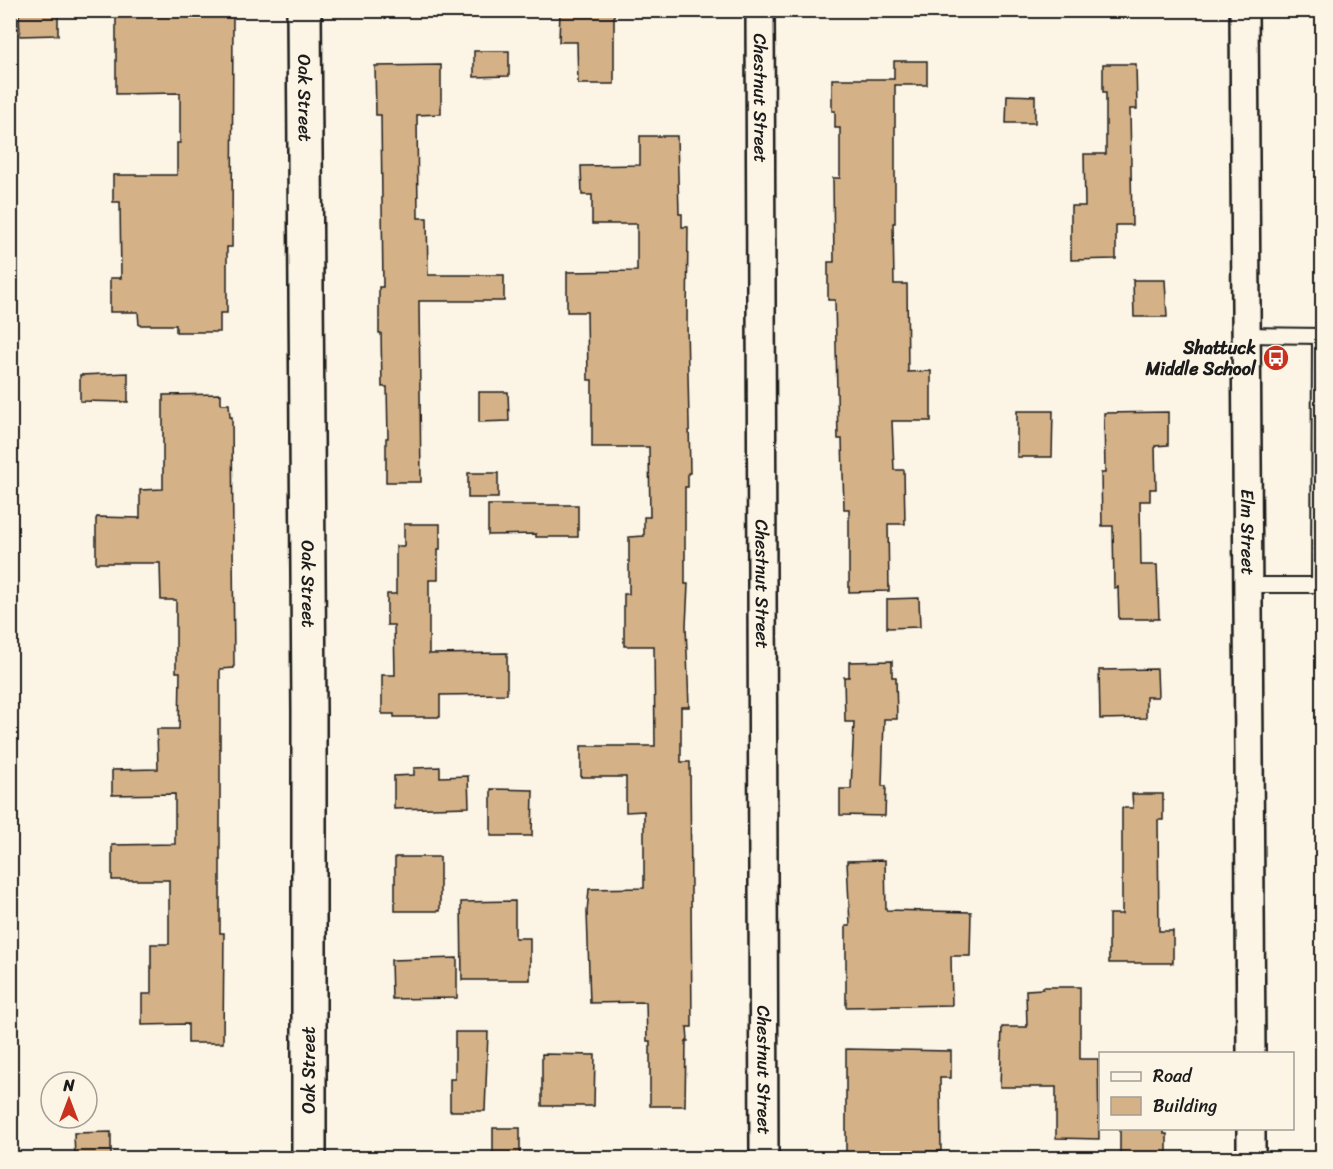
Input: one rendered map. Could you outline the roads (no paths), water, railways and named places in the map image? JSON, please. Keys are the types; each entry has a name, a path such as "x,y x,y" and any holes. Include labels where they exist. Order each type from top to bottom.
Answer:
{"street":[{"name":"Oak Street","path":"304,10 309,711 309,1158"},
{"name":"Chestnut Street","path":"760,10 764,1158"},
{"name":"Elm Street","path":"1244,10 1251,1052"},
{"path":"1251,1130 1251,1158"}],"lane":[{"path":"1247,335 1321,336 1321,585 1248,585"}],"place":[{"name":"Shattuck Middle School","path":"1276,358"}]}
